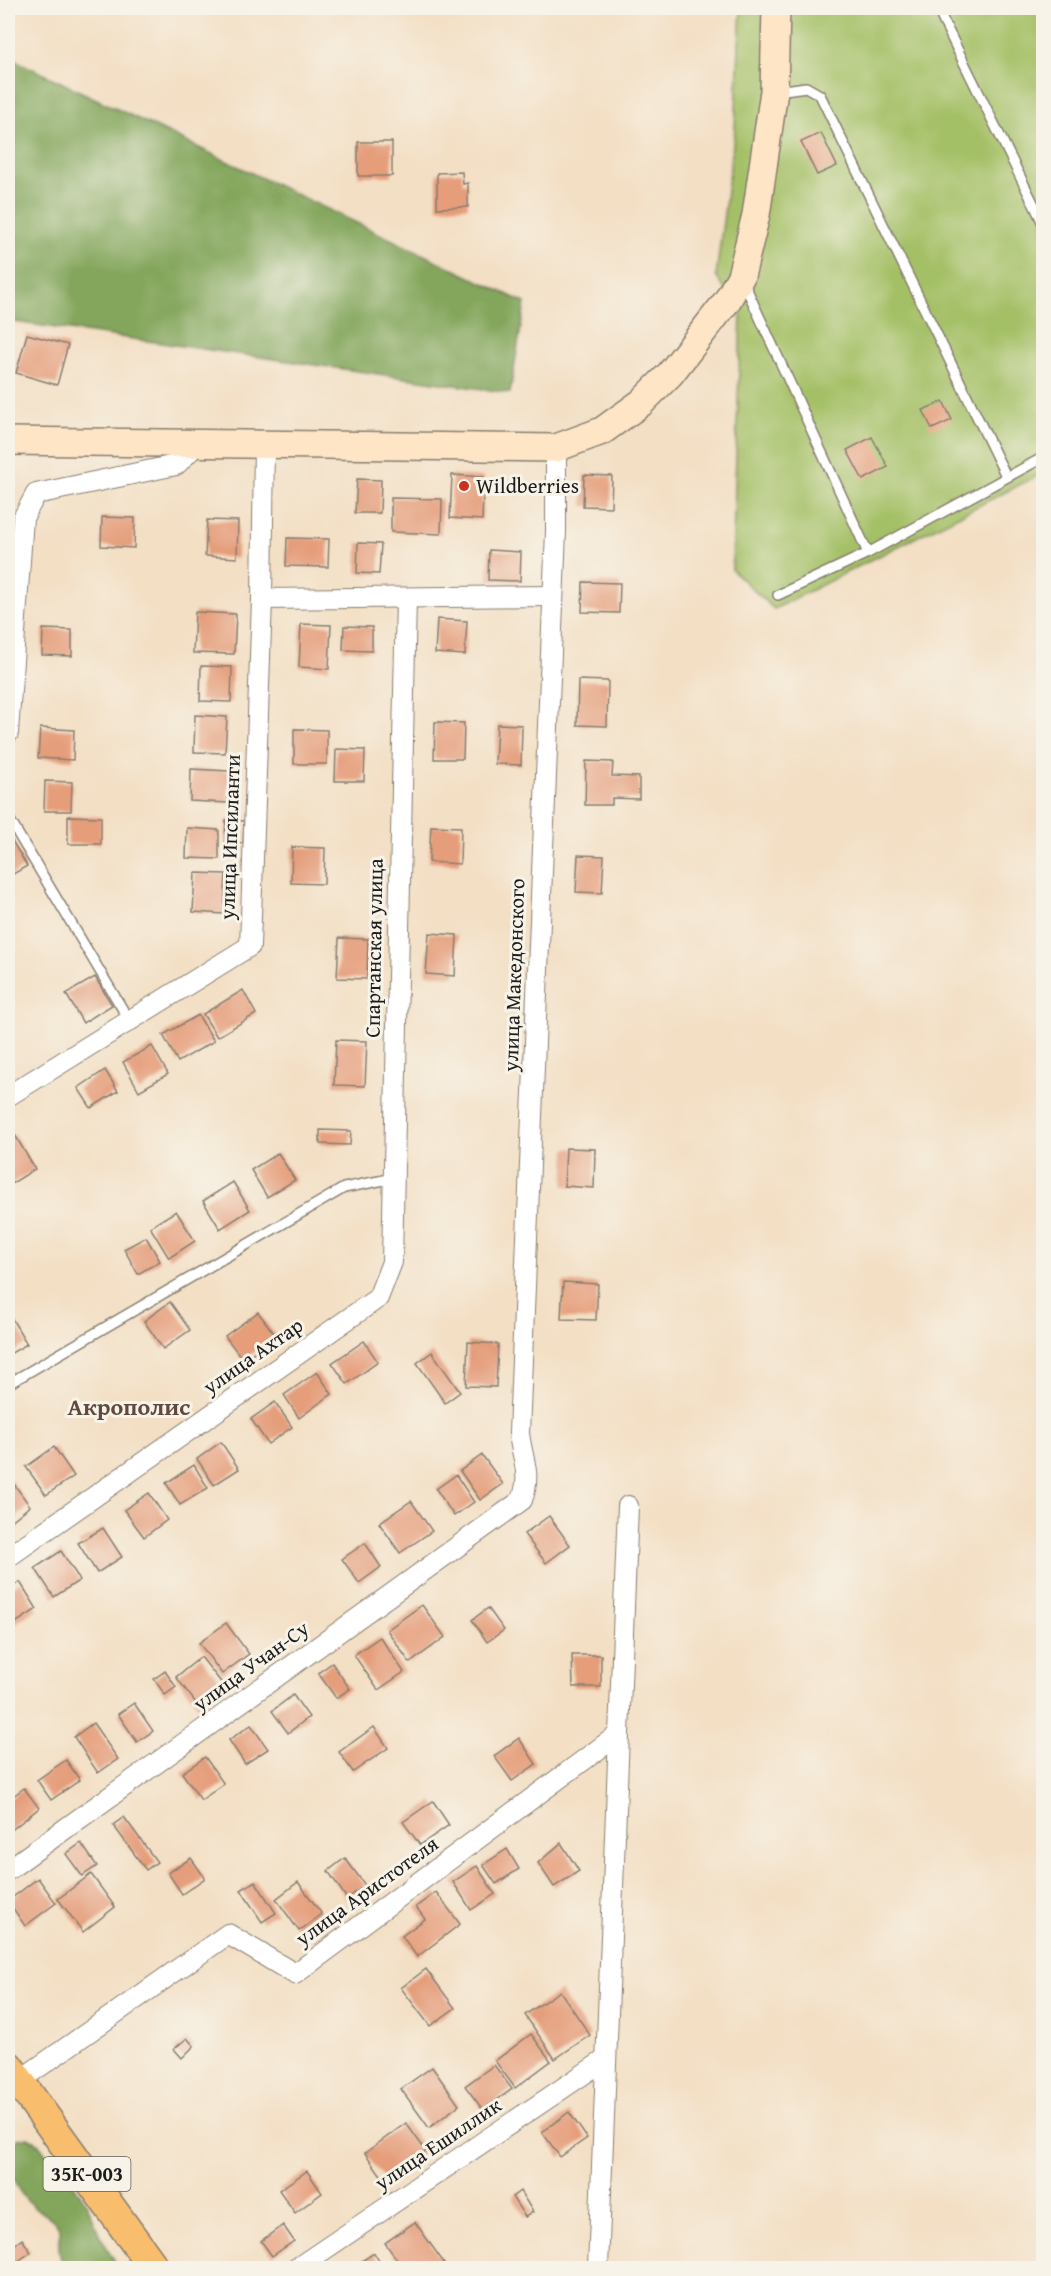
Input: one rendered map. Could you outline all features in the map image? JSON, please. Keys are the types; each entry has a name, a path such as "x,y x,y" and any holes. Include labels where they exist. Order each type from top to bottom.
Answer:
{"main road":[{"path":"8,441 195,446 556,448 602,431 641,403 670,374 727,301 741,276 756,215 774,91 776,8"},
{"name":"35К-003","path":"13,2074 154,2268"}],"street":[{"name":"улица Ипсиланти","path":"8,1096 250,946 262,599 264,445"},
{"path":"8,733 15,522 36,494 176,465 195,446"},
{"name":"улица Македонского","path":"522,1500 528,1484 519,1433 553,596 556,448"},
{"path":"262,599 553,596"},
{"name":"Спартанская улица","path":"378,1298 392,1262 406,598"},
{"name":"улица Ахтар","path":"8,1557 378,1298"},
{"name":"улица Учан-Су","path":"8,1870 522,1500"},
{"path":"598,2268 628,1506"},
{"name":"улица Аристотеля","path":"13,2074 228,1934 295,1974 619,1734"},
{"name":"улица Ешиллик","path":"297,2268 606,2059"}],"lane":[{"path":"937,8 1044,225"},
{"path":"774,91 806,87 820,95 1006,476"},
{"path":"741,276 868,553"},
{"path":"778,595 868,553 1044,457"},
{"path":"8,817 129,1020"},
{"path":"8,1384 344,1188 394,1178"}],"green space":[{"path":"741,8 1043,8 1043,473 774,609 732,570 741,314 716,276 735,129"},
{"path":"8,57 525,303 510,393 8,321"},
{"path":"28,2137 38,2143 52,2162 68,2176 87,2204 100,2236 119,2268 65,2268 59,2250 61,2233 59,2227 26,2199 20,2192 13,2175 11,2157 13,2148 17,2139"}],"building":[{"path":"821,133 837,166 817,175 801,142"},
{"path":"358,142 392,142 392,176 358,176"},
{"path":"462,172 463,184 468,183 468,207 437,208 437,173"},
{"path":"27,334 68,345 57,385 16,373"},
{"path":"943,401 952,420 932,429 923,410"},
{"path":"872,437 888,467 863,480 847,450"},
{"path":"452,475 484,477 482,520 450,518"},
{"path":"584,475 612,476 611,507 583,506"},
{"path":"357,479 381,480 380,513 355,513"},
{"path":"391,498 442,499 441,534 391,532"},
{"path":"102,517 135,518 134,548 101,546"},
{"path":"207,520 238,521 237,558 205,556"},
{"path":"287,538 329,539 328,567 286,566"},
{"path":"358,543 381,544 379,574 357,573"},
{"path":"489,550 521,552 520,581 488,580"},
{"path":"583,582 620,583 619,613 582,612"},
{"path":"195,612 236,614 234,654 193,653"},
{"path":"437,619 467,621 465,655 435,653"},
{"path":"301,624 331,625 329,669 299,667"},
{"path":"344,626 372,627 372,651 343,650"},
{"path":"43,629 72,630 72,656 42,655"},
{"path":"201,666 232,667 231,702 200,701"},
{"path":"578,680 608,681 607,726 577,725"},
{"path":"195,715 227,717 225,753 194,752"},
{"path":"435,722 464,723 463,759 434,759"},
{"path":"497,724 522,725 521,765 495,764"},
{"path":"40,728 74,730 73,760 38,758"},
{"path":"294,729 327,730 327,764 294,764"},
{"path":"336,749 365,750 364,781 335,781"},
{"path":"586,761 613,762 612,776 639,777 639,799 612,798 612,805 585,805"},
{"path":"191,769 229,771 228,803 190,801"},
{"path":"45,781 72,782 71,811 44,811"},
{"path":"68,816 101,817 101,844 68,844"},
{"path":"226,820 244,821 243,843 225,842"},
{"path":"431,826 461,827 460,864 429,862"},
{"path":"187,828 219,830 219,859 186,858"},
{"path":"11,839 27,866 8,877 8,841"},
{"path":"292,847 325,848 324,884 291,883"},
{"path":"578,855 604,856 602,893 576,892"},
{"path":"195,873 226,874 224,914 193,912"},
{"path":"429,933 457,935 455,976 426,974"},
{"path":"339,938 368,939 367,979 337,978"},
{"path":"95,977 112,1005 83,1023 66,994"},
{"path":"243,990 256,1014 217,1037 203,1014"},
{"path":"198,1015 214,1041 178,1062 163,1035"},
{"path":"336,1040 367,1041 365,1086 334,1085"},
{"path":"152,1046 168,1074 139,1091 123,1062"},
{"path":"105,1070 118,1091 91,1108 78,1088"},
{"path":"320,1130 351,1131 350,1145 320,1144"},
{"path":"15,1135 35,1169 8,1186 8,1139"},
{"path":"566,1148 595,1149 594,1188 564,1186"},
{"path":"278,1153 295,1180 267,1197 251,1170"},
{"path":"233,1182 250,1210 220,1229 203,1201"},
{"path":"176,1211 195,1241 169,1258 150,1227"},
{"path":"146,1237 160,1261 138,1274 124,1249"},
{"path":"563,1282 598,1284 596,1320 561,1319"},
{"path":"170,1302 190,1330 163,1349 144,1321"},
{"path":"8,1312 27,1344 8,1355"},
{"path":"258,1312 276,1336 243,1360 225,1336"},
{"path":"364,1341 378,1362 347,1384 332,1363"},
{"path":"468,1342 498,1344 496,1387 466,1386"},
{"path":"432,1352 460,1392 445,1403 417,1363"},
{"path":"317,1372 332,1394 299,1418 284,1395"},
{"path":"275,1402 292,1427 268,1444 251,1419"},
{"path":"221,1442 239,1469 214,1485 197,1459"},
{"path":"54,1447 74,1476 46,1495 26,1467"},
{"path":"482,1455 503,1484 480,1500 460,1471"},
{"path":"194,1465 208,1488 180,1505 166,1483"},
{"path":"456,1475 474,1502 454,1516 436,1489"},
{"path":"11,1480 30,1506 10,1522 8,1482"},
{"path":"149,1493 167,1520 144,1537 124,1510"},
{"path":"411,1501 432,1531 400,1553 379,1523"},
{"path":"549,1516 570,1545 546,1563 524,1534"},
{"path":"103,1528 122,1557 97,1573 78,1543"},
{"path":"365,1543 381,1567 359,1583 342,1559"},
{"path":"61,1551 80,1580 54,1597 35,1568"},
{"path":"20,1582 37,1609 14,1624 8,1613 8,1589"},
{"path":"422,1605 445,1637 410,1663 387,1630"},
{"path":"488,1608 504,1630 487,1642 472,1620"},
{"path":"226,1623 249,1654 222,1674 199,1643"},
{"path":"380,1637 404,1672 378,1690 354,1655"},
{"path":"572,1655 601,1655 601,1687 573,1687"},
{"path":"201,1657 224,1686 199,1707 176,1677"},
{"path":"332,1663 350,1689 336,1698 318,1673"},
{"path":"165,1671 176,1687 165,1695 154,1679"},
{"path":"293,1695 309,1717 288,1733 272,1711"},
{"path":"134,1703 153,1731 137,1742 118,1714"},
{"path":"93,1723 118,1759 98,1773 74,1737"},
{"path":"251,1725 268,1749 245,1764 229,1740"},
{"path":"374,1727 388,1748 353,1772 339,1752"},
{"path":"519,1738 536,1764 512,1781 494,1756"},
{"path":"205,1757 224,1784 201,1800 182,1773"},
{"path":"66,1760 80,1780 51,1800 37,1780"},
{"path":"24,1788 39,1808 9,1832 8,1800"},
{"path":"433,1801 449,1825 420,1845 403,1822"},
{"path":"124,1817 157,1862 146,1870 113,1825"},
{"path":"81,1843 97,1866 82,1876 66,1854"},
{"path":"561,1843 579,1871 554,1887 538,1863"},
{"path":"507,1849 519,1869 496,1884 483,1865"},
{"path":"191,1858 205,1878 182,1894 168,1873"},
{"path":"345,1858 365,1885 347,1899 328,1871"},
{"path":"477,1866 495,1894 471,1910 453,1882"},
{"path":"91,1874 115,1907 83,1932 58,1899"},
{"path":"38,1878 56,1903 25,1926 8,1901"},
{"path":"255,1881 276,1913 262,1922 241,1890"},
{"path":"298,1882 322,1914 299,1931 276,1899"},
{"path":"436,1892 460,1924 417,1957 402,1936 425,1919 416,1907"},
{"path":"426,1969 455,2008 430,2026 401,1988"},
{"path":"560,1991 590,2035 555,2059 525,2015"},
{"path":"531,2034 551,2061 515,2088 495,2061"},
{"path":"187,2038 194,2046 182,2058 174,2049"},
{"path":"494,2065 512,2089 483,2110 465,2086"},
{"path":"432,2067 459,2105 429,2128 401,2089"},
{"path":"569,2112 587,2138 560,2157 542,2132"},
{"path":"406,2123 426,2151 385,2181 365,2153"},
{"path":"307,2171 322,2193 295,2213 279,2190"},
{"path":"520,2191 533,2212 525,2217 512,2197"},
{"path":"415,2222 444,2263 437,2268 403,2268 385,2243"},
{"path":"283,2225 294,2241 272,2256 261,2241"},
{"path":"22,2239 31,2252 8,2268 8,2250"},
{"path":"374,2253 384,2268 351,2268"}],"place":[{"name":"Wildberries","path":"464,486"}],"district":[{"name":"Акрополис","path":"129,1407"}]}
